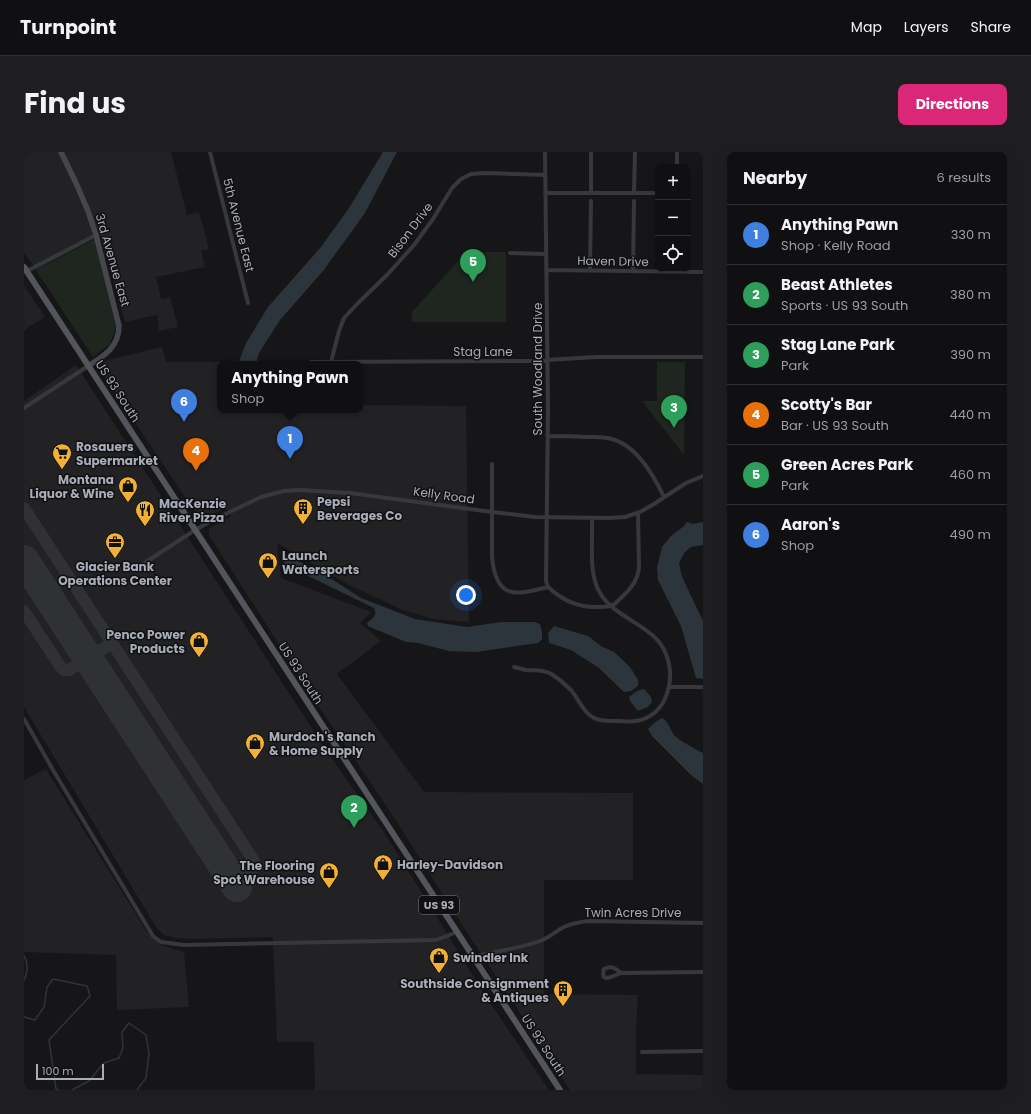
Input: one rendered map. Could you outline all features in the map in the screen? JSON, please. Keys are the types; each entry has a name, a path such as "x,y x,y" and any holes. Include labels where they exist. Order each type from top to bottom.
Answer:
{"main road":[{"name":"US 93 South","path":"25,269 560,1090"}],"street":[{"name":"3rd Avenue East","path":"61,152 88,211 96,235 118,319 119,332 114,346 102,358 88,366"},
{"name":"5th Avenue East","path":"210,152 248,303"},
{"name":"South Woodland Drive","path":"545,152 547,360 546,581 548,586"},
{"path":"591,152 591,193"},
{"path":"634,193 635,152"},
{"path":"677,152 677,164"},
{"name":"Bison Drive","path":"331,361 339,330 344,318 387,275 414,245 433,219 452,188 460,179 478,173 545,175"},
{"path":"545,193 655,193"},
{"path":"590,270 591,201"},
{"path":"633,271 634,201"},
{"path":"25,269 96,235"},
{"path":"510,253 546,254"},
{"name":"Haven Drive","path":"546,270 655,270"},
{"name":"Haven Drive","path":"691,271 703,272"},
{"name":"Stag Lane","path":"363,362 530,361 596,357 703,357"},
{"path":"24,408 88,366"},
{"path":"547,436 605,437 621,442 641,460 655,480 664,497"},
{"path":"492,464 493,569 498,583 506,590 515,593 525,593 548,586 560,597 574,604 593,607 613,605 629,590 638,575 638,513"},
{"name":"Kelly Road","path":"143,564 195,530 261,497 292,490 350,493 518,515 592,519 621,517 638,513 686,483 703,476"},
{"path":"514,667 552,674 570,689 586,713 599,720 636,721 652,716 660,708 666,697 670,687 670,675 666,653 652,635 610,606 600,593 593,574 592,519"},
{"path":"670,687 703,687"},
{"path":"24,719 129,897 154,936 161,942 184,945 436,940 457,932"},
{"name":"Twin Acres Drive","path":"473,957 527,945 546,938 572,924 588,920 703,923"},
{"path":"621,973 703,972"},
{"path":"642,1052 703,1051"}],"shaded area":[{"path":"24,152 171,152 187,215 199,212 209,249 201,251 205,267 156,277 161,299 170,297 178,327 159,331 157,315 125,322 100,235 36,270 24,252"},
{"path":"383,152 397,152 365,213 323,271 280,320 259,353 257,361 239,361 246,343 268,307 321,247 349,208"},
{"path":"95,239 116,327 110,344 93,357 36,270"},
{"path":"466,252 506,252 506,322 412,322 412,312"},
{"path":"24,285 45,317 24,330"},
{"path":"162,347 166,362 217,362 217,413 363,413 363,405 466,406 469,622 433,619 403,610 349,585 277,543 281,578 371,612 360,623 381,641 337,674 424,792 633,793 633,880 544,880 544,994 638,995 636,1026 636,1074 703,1075 703,1090 570,1090 550,1062 393,816 319,707 209,535 209,529 231,516 226,508 206,517 199,518 104,376 101,368 104,361"},
{"path":"657,362 685,362 684,455 642,401 657,401"},
{"path":"76,365 326,750 384,832 485,995 549,1090 315,1090 314,1042 277,1042 273,937 176,938 164,935 156,927 24,707 24,401"},
{"path":"687,522 693,524 703,522 703,545 691,547 684,553 679,563 682,577 703,621 703,679 696,678 681,626 658,580 657,568 662,547 671,536"},
{"path":"287,555 327,576 361,598 415,619 467,627 501,622 534,622 540,624 542,639 538,643 476,652 449,651 418,643 406,642 368,626 367,623 375,615 374,608 285,566 284,558"},
{"path":"554,626 588,636 601,646 614,652 630,667 638,680 638,686 631,691 624,692 599,668 571,650 549,643 548,633"},
{"path":"644,689 651,697 652,702 648,707 638,711 630,701 629,697 637,691"},
{"path":"662,718 666,721 675,736 703,753 703,784 691,775 652,736 648,729"},
{"path":"46,769 147,932 164,946 184,952 189,1007 117,1010 116,955 24,952 24,780"}],"waterway":[{"path":"24,956 27,968 24,980"},
{"path":"24,1017 35,1020 44,1007 47,987 53,979 87,986 90,996 49,1040 56,1089 59,1090"},
{"path":"72,1090 89,1081 104,1063 119,1058 123,1048 122,1032 129,1023 146,1035 149,1053 146,1078 137,1090"}],"taxiway":[{"path":"24,508 254,861 254,868 234,881"},
{"path":"24,611 64,670 69,670 112,643"}],"runway":[{"path":"24,560 237,887"}],"place":[{"name":"Green Acres Park","path":"473,282"},
{"name":"Aaron's","path":"184,422"},
{"name":"Stag Lane Park","path":"674,428"},
{"name":"Anything Pawn","path":"290,459"},
{"name":"Rosauers Supermarket","path":"62,470"},
{"name":"Scotty's Bar","path":"196,471"},
{"name":"Montana Liquor & Wine","path":"128,503"},
{"name":"Pepsi Beverages Co","path":"303,525"},
{"name":"MacKenzie River Pizza","path":"145,527"},
{"name":"Glacier Bank Operations Center","path":"115,559"},
{"name":"Launch Watersports","path":"268,579"},
{"name":"Penco Power Products","path":"199,658"},
{"name":"Murdoch's Ranch & Home Supply","path":"255,760"},
{"name":"Beast Athletes","path":"354,828"},
{"name":"Harley-Davidson","path":"383,881"},
{"name":"The Flooring Spot Warehouse","path":"329,889"},
{"name":"Swindler Ink","path":"439,974"},
{"name":"Southside Consignment & Antiques","path":"563,1007"}]}
